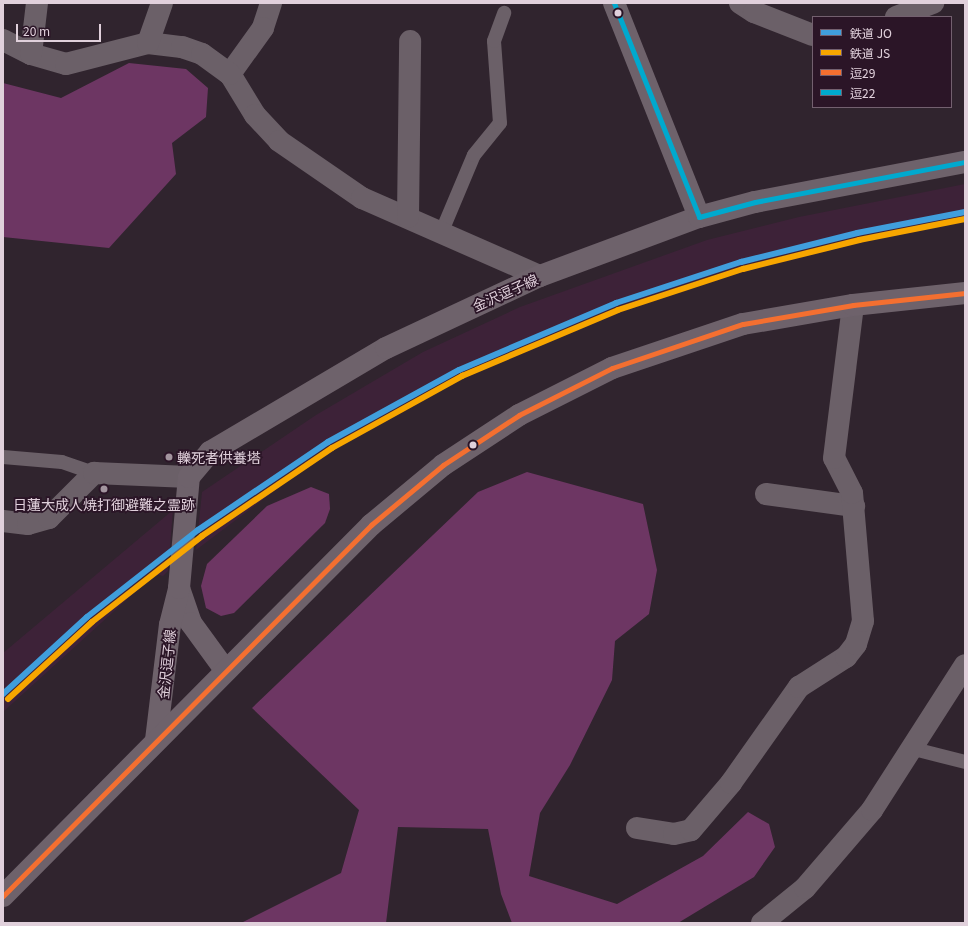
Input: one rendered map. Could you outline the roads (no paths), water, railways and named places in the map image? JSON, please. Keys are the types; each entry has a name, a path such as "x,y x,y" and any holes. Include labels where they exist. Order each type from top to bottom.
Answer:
{"main road":[{"path":"614,3 699,218"},
{"name":"金沢逗子線","path":"156,740 170,625 178,588 190,477 210,452 386,348 540,276 699,218 755,202 965,162"},
{"path":"3,896 340,555 406,493 519,415 612,368 704,335 795,313 965,293"},
{"name":"金沢逗子線","path":"178,588 191,623 226,671"}],"street":[{"path":"31,54 38,3"},
{"path":"148,43 162,3"},
{"path":"230,74 263,28 271,3"},
{"path":"740,3 754,12 812,35"},
{"path":"899,16 933,3"},
{"path":"3,40 31,54 66,64 148,43 202,54 230,74 250,109 279,141 362,198 442,231 540,276"},
{"path":"408,217 410,41"},
{"path":"637,828 674,834 691,830 732,783 799,687 846,657 856,644 863,621 854,506 852,493 834,458 853,305"},
{"path":"3,521 28,524 49,518 94,473 190,477"},
{"path":"766,494 854,506"},
{"path":"762,923 805,888 872,810 914,749 965,665"}],"lane":[{"path":"442,231 474,155 500,123 494,41 504,13"},
{"path":"3,457 62,462 94,473"},
{"path":"914,749 965,762"}],"rail line":[{"name":"JO","path":"3,694 87,617 198,530 328,442 459,370 616,303 741,262 857,233 965,212"},
{"name":"JS","path":"8,699 92,622 202,536 332,448 462,376 618,310 743,269 859,240 965,219"}],"place":[{"name":"轢死者供養塔","path":"169,457"},
{"name":"日蓮大成人焼打御避難之霊跡","path":"104,489"}]}
